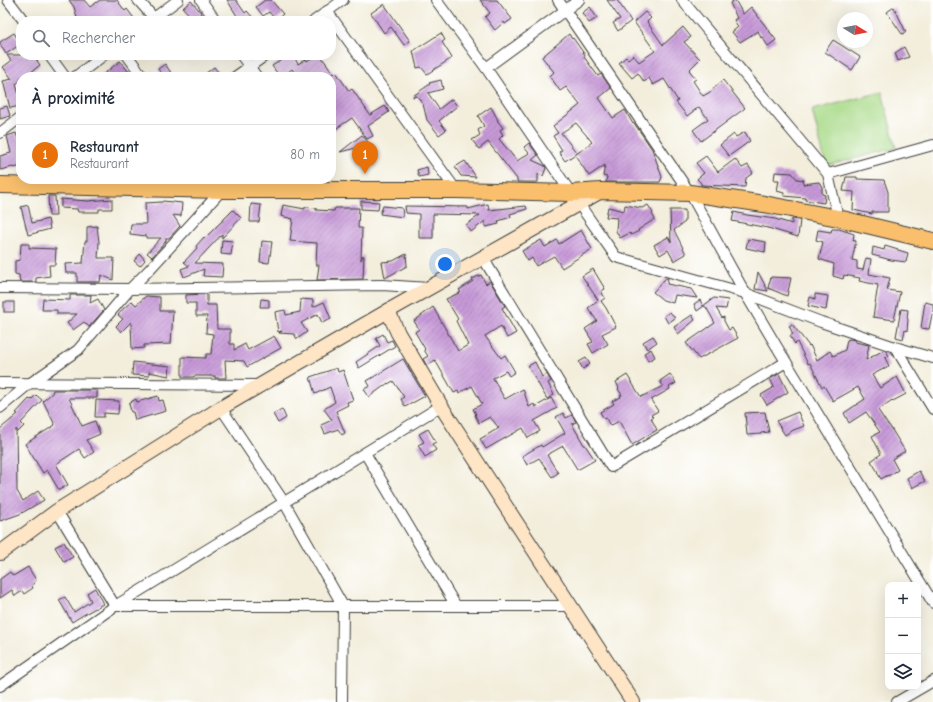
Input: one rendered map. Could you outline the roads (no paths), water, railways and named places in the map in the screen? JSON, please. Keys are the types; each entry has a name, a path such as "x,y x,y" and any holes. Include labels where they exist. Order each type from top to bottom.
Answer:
{"main road":[{"path":"0,185 333,185 456,190 575,198 601,191 690,193 764,204 838,218 933,241"}],"street":[{"path":"8,0 20,16"},
{"path":"138,0 149,16"},
{"path":"157,16 178,0"},
{"path":"201,0 212,16"},
{"path":"320,16 343,0"},
{"path":"436,0 486,68 616,256 745,293 821,322 933,358"},
{"path":"558,0 690,193 745,293 933,603"},
{"path":"486,68 579,0"},
{"path":"682,0 828,174 838,218"},
{"path":"327,11 331,16"},
{"path":"336,23 456,190"},
{"path":"53,60 61,72"},
{"path":"82,72 97,60"},
{"path":"131,60 139,72"},
{"path":"244,60 253,72"},
{"path":"242,72 259,60"},
{"path":"0,133 16,121"},
{"path":"828,174 933,145"},
{"path":"0,408 29,384 78,350 130,289 148,271 218,184"},
{"path":"0,553 57,512 221,408 388,310 483,258 575,198"},
{"path":"483,258 611,467 786,362"},
{"path":"0,288 130,289 382,285 429,288"},
{"path":"388,310 398,333 442,406 633,702"},
{"path":"895,347 933,409"},
{"path":"0,383 260,385"},
{"path":"0,686 115,606 442,406"},
{"path":"221,408 284,502 343,606 342,702"},
{"path":"365,453 456,606"},
{"path":"57,512 115,606"},
{"path":"115,606 570,606"},
{"path":"897,702 933,681"}],"place":[{"name":"Restaurant","path":"365,174"}]}
